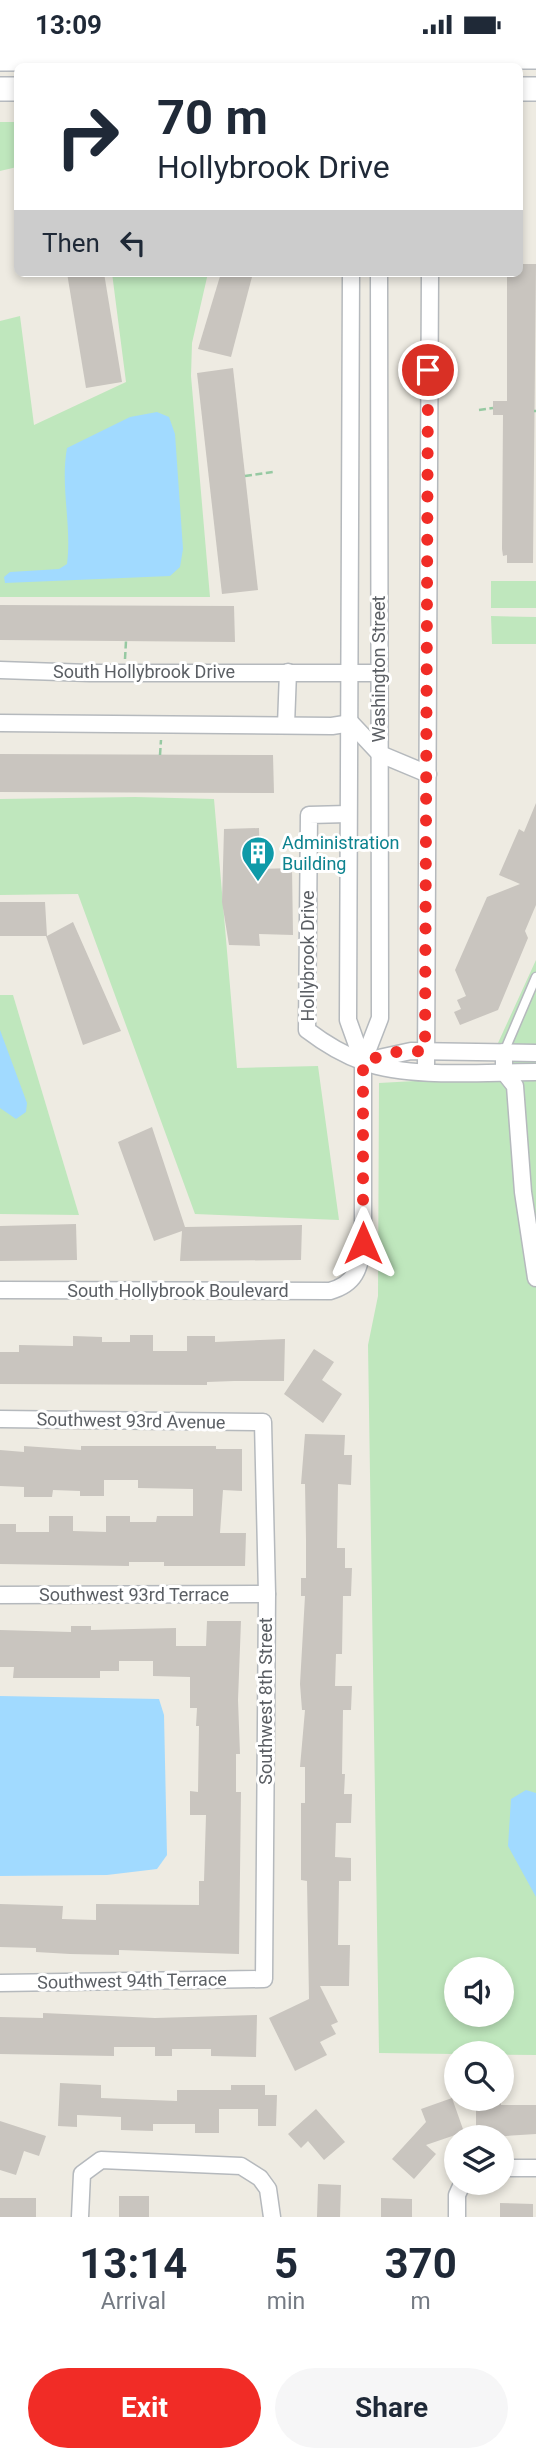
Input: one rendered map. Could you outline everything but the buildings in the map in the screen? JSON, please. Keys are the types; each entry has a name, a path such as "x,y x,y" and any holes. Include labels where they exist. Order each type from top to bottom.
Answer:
{"main road":[{"path":"0,59 536,57"}],"street":[{"name":"Washington Street","path":"351,277 347,646 352,672 348,814 348,1020 363,1062 363,1243 359,1269 352,1280"},
{"name":"Washington Street","path":"363,1062 380,1018 379,277"},
{"path":"426,1070 430,277"},
{"name":"South Hollybrook Drive","path":"0,670 90,673 378,673"},
{"path":"286,725 288,672"},
{"path":"0,723 351,723 380,754 428,774"},
{"name":"Hollybrook Drive","path":"348,814 309,815 307,1030 324,1043 363,1062 426,1070 536,1072"},
{"path":"363,1062 393,1052 536,1053"},
{"path":"504,1052 504,1072 515,1086 525,1215 536,1278"},
{"name":"South Hollybrook Boulevard","path":"0,1290 330,1291 352,1280"},
{"name":"Southwest 93rd Avenue","path":"0,1419 263,1422"},
{"name":"Southwest 8th Street","path":"263,1422 267,1594 264,1979"},
{"name":"Southwest 93rd Terrace","path":"0,1595 267,1594"},
{"name":"Southwest 94th Terrace","path":"0,1983 264,1979"},
{"path":"80,2217 82,2175 101,2160 241,2166 260,2179 268,2189 272,2217"},
{"path":"514,2168 536,2168"},
{"path":"457,2195 457,2217"}],"lane":[{"path":"504,1052 536,977"}],"path":[{"path":"479,410 493,408"},
{"path":"245,476 273,472"}],"green space":[{"path":"0,122 14,122 14,168 0,171"},
{"path":"113,277 207,277 192,343 191,376 210,597 0,597 0,321 20,316 34,425 126,382"},
{"path":"491,581 536,581 536,608 491,608"},
{"path":"491,616 536,617 536,644 492,644"},
{"path":"0,799 214,799 237,1068 318,1066 339,1220 195,1214 78,894 0,895"},
{"path":"536,960 536,2055 514,2055 514,2041 444,2041 444,2054 379,2053 368,1345 378,1296 379,1083 487,1077 497,1064 498,1043"},
{"path":"0,995 13,995 79,1215 0,1214"}],"water":[{"path":"157,412 169,417 175,434 183,549 180,567 170,576 5,583 4,577 10,572 59,569 67,564 67,448 130,417"},
{"path":"0,1030 27,1103 26,1112 16,1119 0,1108"},
{"path":"0,1696 159,1699 164,1715 167,1855 157,1869 107,1875 0,1876"},
{"path":"526,1790 536,1793 536,1897 508,1846 511,1799"}],"place":[{"name":"Administration Building","path":"258,883"}],"route":[{"path":"363,1243 363,1062 393,1052 425,1051 430,597 427,532 428,370"}]}
